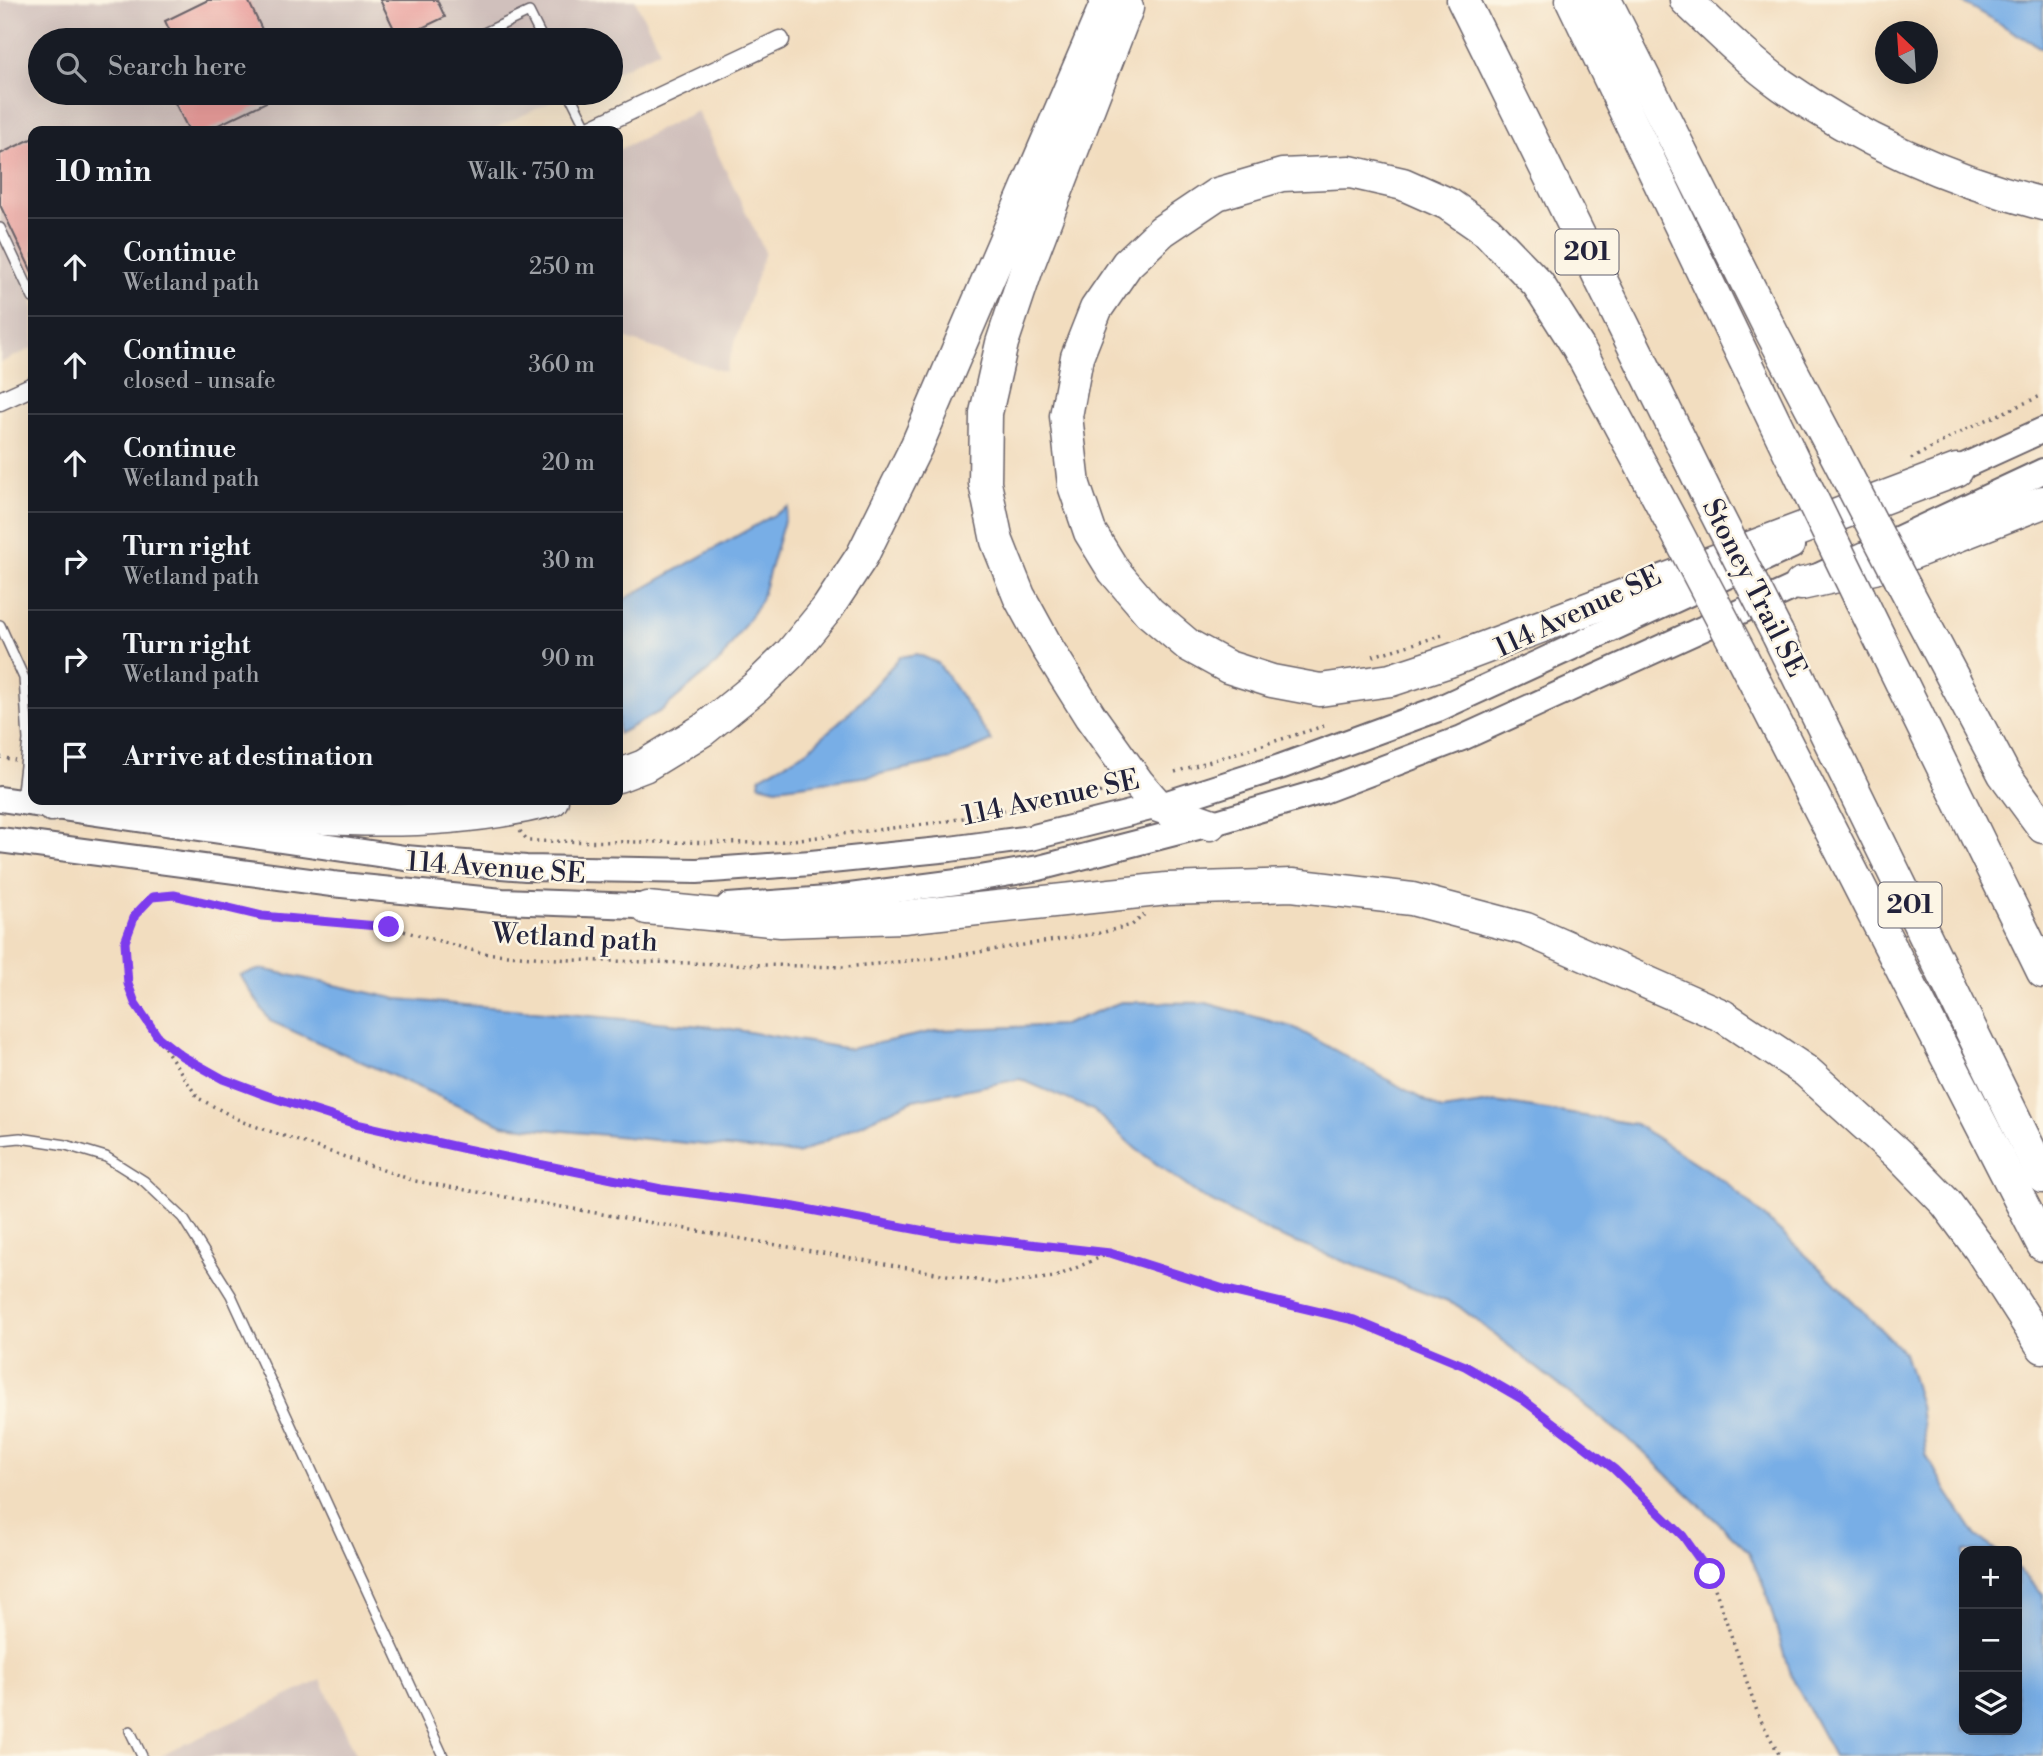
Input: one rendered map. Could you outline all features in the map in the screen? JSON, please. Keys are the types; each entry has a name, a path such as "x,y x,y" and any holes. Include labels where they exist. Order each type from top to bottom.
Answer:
{"highway":[{"path":"623,774 644,766 703,730 756,687 791,653 827,609 862,556 917,445 1108,0"},
{"path":"1130,0 1027,268 1002,343 986,413 985,484 997,541 1019,596 1090,716 1158,806 1210,824"},
{"name":"Stoney Trail SE","path":"1463,0 2043,1177"},
{"path":"1572,0 2043,972"},
{"path":"1605,0 1773,335 1900,578 2004,774 2043,827"},
{"path":"1686,0 1734,46 1782,85 1855,131 1947,174 2043,204"},
{"path":"1957,470 1448,661 1391,680 1320,690 1272,681 1228,667 1188,645 1149,612 1114,571 1090,532 1074,485 1066,416 1077,357 1096,309 1128,264 1163,231 1217,194 1282,175 1350,172 1403,184 1448,204 1487,231 1538,284 1578,347 1672,523 1742,657 2043,1245"},
{"path":"1801,584 1874,568 2043,502"},
{"path":"183,805 385,821 510,811 533,805"},
{"path":"647,908 781,921 903,917 1167,889 1292,885 1412,899 1526,929 1723,1016 1808,1072 1899,1155 1946,1203 1980,1249 2043,1348"}],"main road":[{"name":"114 Avenue SE","path":"57,805 405,858 526,868 697,871 811,863 1030,838 1158,806 1280,767 1438,709 2043,430"},
{"name":"114 Avenue SE","path":"0,840 345,885 502,901 647,908 827,899 1039,868 1323,792 1462,738 2043,471"}],"street":[{"path":"599,126 780,40"},
{"path":"0,401 28,388"}],"lane":[{"path":"495,28 529,12 537,28"},
{"path":"575,105 586,126"},
{"path":"0,228 28,287"},
{"path":"0,625 24,678 28,740"},
{"path":"0,1140 20,1139 66,1145 106,1157 144,1181 183,1218 231,1296 443,1756"},
{"path":"130,1731 142,1756"}],"path":[{"path":"1175,772 1325,726"},
{"path":"514,825 528,841 768,843 942,822 1116,789"},
{"name":"Wetland path","path":"158,1037 135,1003 128,984 125,942 135,915 152,897 174,895 262,916 389,927 482,953 571,960 845,967 947,957 1100,933 1132,925 1143,918 1147,908"},
{"path":"158,1037 198,1098 243,1122 415,1181 998,1284 1055,1277 1110,1253"},
{"path":"158,1037 182,1056 223,1079 356,1124 661,1189 784,1205 941,1234 1110,1253 1227,1290 1354,1320 1465,1366 1522,1399 1614,1469 1683,1536 1710,1574 1759,1717 1780,1756"}],"shaded area":[{"path":"0,0 635,0 660,50 623,68 623,28 28,28 28,105 544,105 500,126 28,126 28,350 0,363"},
{"path":"697,111 765,252 725,372 623,338 623,148"},
{"path":"321,1680 357,1756 160,1756"}],"water":[{"path":"1960,0 2043,0 2043,49 1969,6"},
{"path":"788,507 761,600 721,660 661,711 623,731 623,600"},
{"path":"917,654 938,663 992,741 951,759 871,776 776,788 759,784 760,777 808,750 852,710 900,657"},
{"path":"262,969 398,999 725,1028 850,1049 940,1030 1063,1025 1121,1002 1206,1003 1295,1028 1442,1110 1496,1102 1635,1124 1728,1184 1823,1271 1904,1353 1920,1405 1926,1454 1976,1536 1990,1546 1959,1546 1959,1735 2022,1735 2022,1573 2043,1594 2043,1756 1834,1756 1789,1672 1766,1592 1749,1552 1639,1448 1458,1306 1271,1233 1199,1195 1136,1149 1093,1110 1020,1079 913,1100 798,1154 503,1125 270,1021 240,975"}],"building":[{"path":"208,0 248,0 261,28 168,28 165,21"},
{"path":"380,0 437,0 445,17 422,28 394,28"},
{"path":"176,105 260,105 216,126 186,126"},
{"path":"28,140 28,264 0,205 0,154"}],"route":[{"path":"389,927 262,916 174,895 152,897 135,915 125,942 128,984 135,1003 158,1037 182,1056 223,1079 356,1124 661,1189 784,1205 941,1234 1110,1253 1227,1290 1354,1320 1465,1366 1522,1399 1614,1469 1683,1536 1710,1574"}]}
